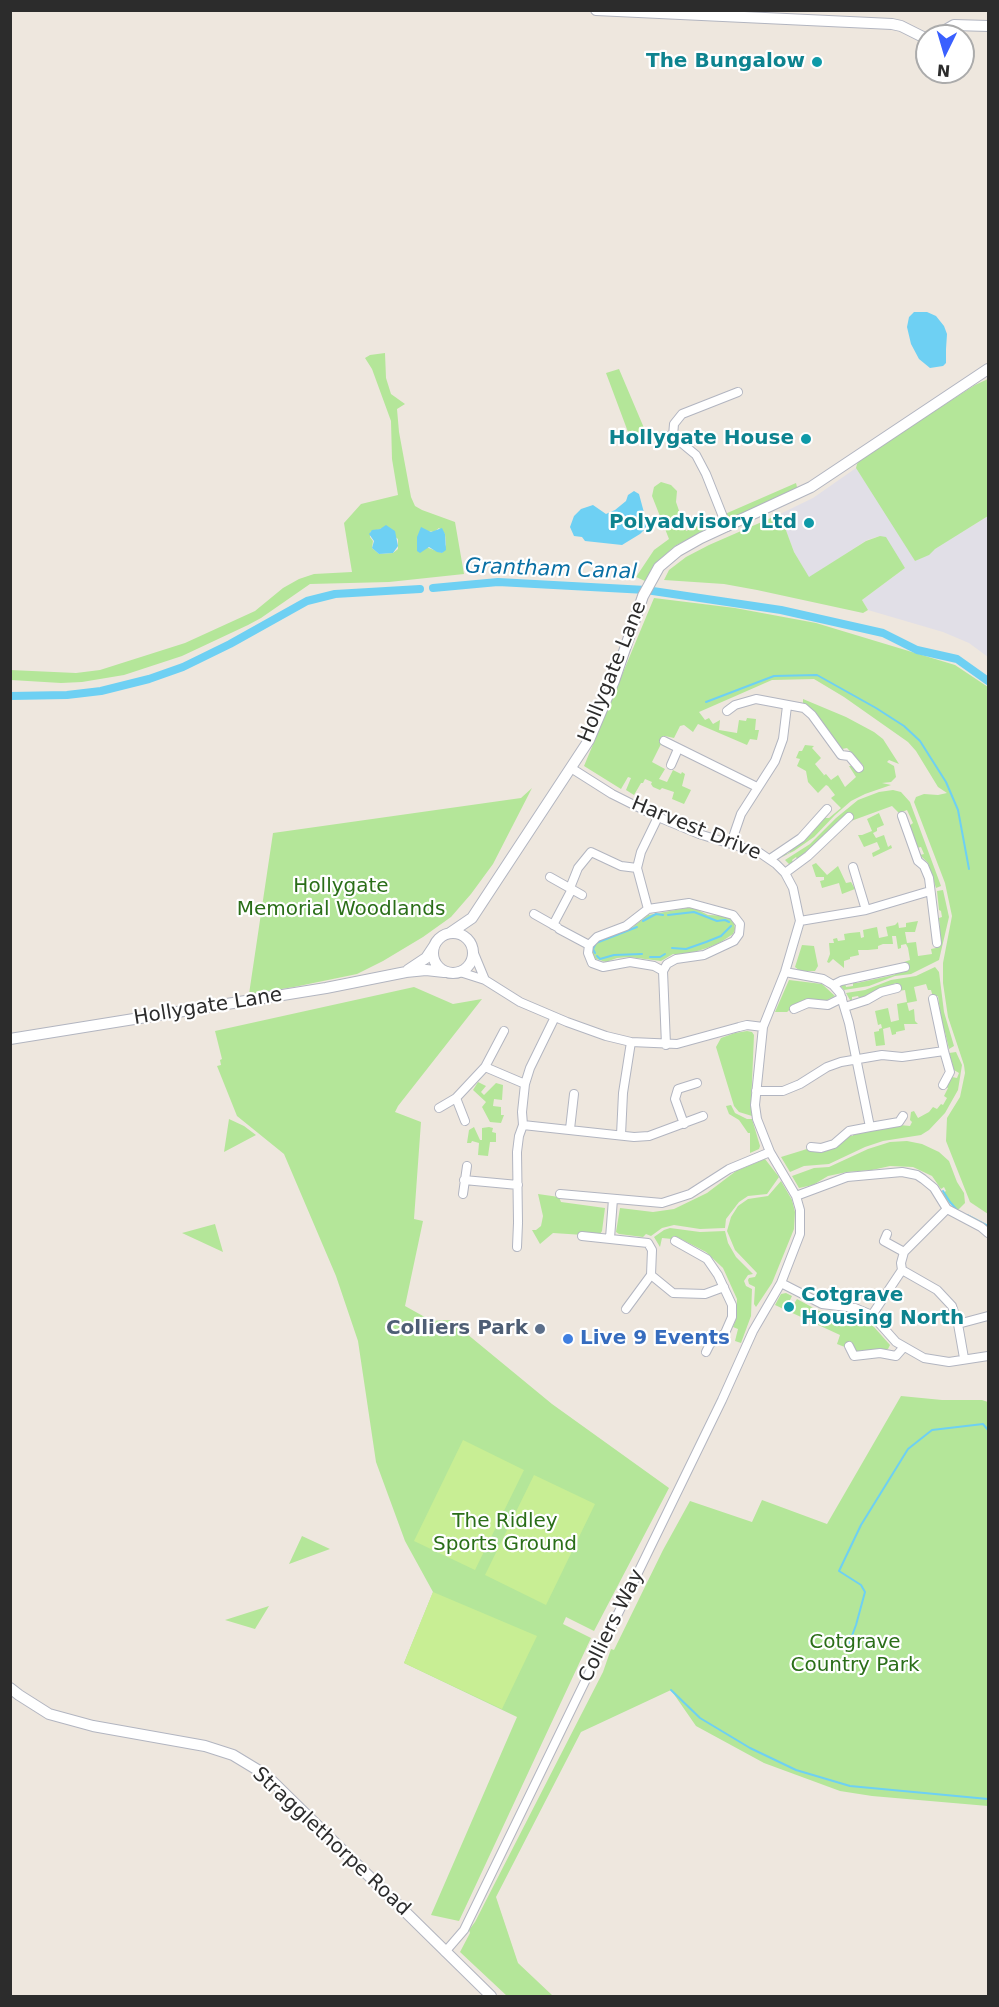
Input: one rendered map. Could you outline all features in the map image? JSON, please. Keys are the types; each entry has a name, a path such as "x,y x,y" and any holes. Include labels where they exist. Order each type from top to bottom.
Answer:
{"street":[{"path":"597,10 819,15 897,24 915,33"},
{"name":"Hollygate Lane","path":"450,933 472,918 589,740 643,596 659,567 678,551 811,487 988,369"},
{"path":"727,526 696,455 669,436 674,424 682,414 738,392"},
{"path":"727,711 735,705 756,699 800,707 808,711 841,754 849,756 859,768"},
{"path":"731,843 741,814 775,761 783,739 787,706"},
{"path":"664,741 757,788"},
{"path":"671,765 678,749"},
{"name":"Harvest Drive","path":"571,768 612,794 658,817 699,834 760,853 785,873 796,897 800,921 785,972 763,1027 756,1091 757,1119 770,1152 796,1196"},
{"path":"770,859 801,838 827,809"},
{"path":"902,816 918,861 924,866 929,878 938,943"},
{"path":"648,909 637,868 640,852 658,817"},
{"path":"785,873 808,856 849,817"},
{"path":"556,927 578,868 591,852 621,866 637,868"},
{"path":"853,867 866,910"},
{"path":"550,877 582,895"},
{"path":"800,921 866,910 930,891"},
{"path":"663,971 654,966 630,962 597,966 592,963 588,953 589,945 597,937 626,926 648,909 689,903 711,910 728,912 737,918 740,924 739,934 735,941 704,955 676,959 667,964 663,971 666,1045"},
{"path":"534,914 589,945"},
{"path":"460,972 471,964 472,918"},
{"path":"485,980 472,948 462,935 450,933 441,936 435,945 434,958 444,972 460,972 485,980 520,1002 584,1029 631,1042 666,1045 747,1025 763,1027"},
{"name":"Hollygate Lane","path":"406,972 426,958 435,945"},
{"path":"833,985 841,981 905,967"},
{"name":"Hollygate Lane","path":"10,1039 326,988 406,972 426,970 444,972"},
{"path":"785,972 828,981 844,1002 870,1127"},
{"path":"794,1009 808,1003 828,1005 867,1000 881,992 897,988"},
{"path":"933,999 950,1072 943,1085"},
{"path":"517,1247 517,1152 523,1125 525,1084 530,1068 555,1017"},
{"path":"439,1108 456,1098 485,1067 504,1030"},
{"path":"621,1135 623,1093 631,1042"},
{"path":"756,1091 783,1091 800,1084 827,1067 856,1059 882,1055 902,1057 944,1051"},
{"path":"485,1067 525,1084"},
{"path":"684,1124 675,1099 678,1089 697,1083"},
{"path":"570,1129 574,1094"},
{"path":"456,1098 465,1121"},
{"path":"523,1125 649,1136 703,1116"},
{"path":"811,1147 821,1148 834,1144 849,1131 899,1122 903,1116"},
{"path":"560,1194 662,1203 690,1194 729,1169 770,1152"},
{"path":"463,1194 466,1166"},
{"path":"796,1196 847,1176 902,1172 917,1175 928,1182 947,1209 988,1233"},
{"path":"464,1180 518,1185"},
{"name":"Colliers Way","path":"446,1952 464,1930 722,1401 753,1331 781,1283 800,1234 800,1210 796,1196"},
{"path":"610,1238 614,1199"},
{"path":"872,1315 902,1270 904,1252 947,1209"},
{"path":"886,1234 884,1241 904,1252"},
{"path":"582,1236 648,1243 652,1250 651,1275 627,1309"},
{"path":"675,1241 707,1259 726,1290 733,1312 725,1333 710,1344 706,1352"},
{"path":"902,1270 923,1280 946,1298 952,1306 964,1358"},
{"path":"651,1275 673,1293 705,1294 726,1290"},
{"path":"781,1283 822,1304 855,1308 872,1315 903,1348 936,1361 949,1362 988,1356"},
{"path":"958,1324 988,1316"},
{"path":"849,1346 854,1356 880,1353 896,1356 903,1348"},
{"name":"Stragglethorpe Road","path":"10,1688 49,1714 93,1726 205,1746 233,1755 266,1775 491,1996"}],"shaded area":[{"path":"856,468 881,504 915,561 988,516 988,657 969,643 943,632 868,610 862,600 905,568 880,536 867,540 809,578 794,552 780,514 813,498"}],"green space":[{"path":"385,353 386,378 391,394 405,404 397,409 411,497 415,506 422,510 455,522 464,574 389,582 310,584 248,625 182,656 124,675 61,683 11,680 10,670 76,673 100,670 185,643 255,611 283,588 299,579 314,574 352,572 344,523 361,504 398,495 392,459 391,421 372,369 365,358","holes":["383,528 398,539 398,549 393,553 379,554 372,548 373,541 370,532","439,528 445,534 446,545 442,553 426,547 427,531 434,532"]},
{"path":"619,369 644,428 643,435 631,440 606,373"},
{"path":"988,379 988,516 929,555 915,561 856,468 857,464 861,458"},
{"path":"661,482 671,485 677,491 676,502 686,531 796,483 797,487 795,490 722,522 675,546 658,561 645,581 636,577 654,550 669,539 652,496 654,487"},
{"path":"780,514 794,552 809,577 866,541 880,536 886,537 905,568 862,600 868,610 863,613 724,584 664,580 669,570 686,557"},
{"path":"654,598 735,608 816,623 955,665 988,687 988,1214 970,1202 946,1141 947,1118 960,1097 965,1073 948,1017 943,983 943,963 952,916 945,883 914,802 916,797 924,794 947,793 938,787 908,742 814,679 772,680 699,712 705,720 709,718 713,724 720,720 719,730 737,733 739,720 756,719 755,730 759,730 757,740 750,739 747,745 698,724 693,732 684,725 680,726 674,738 665,736 652,762 665,769 659,779 667,782 673,770 685,774 682,786 691,790 684,804 672,799 674,792 653,787 652,782 645,779 634,795 626,790 631,778 628,777 621,789 584,766"},
{"path":"803,699 846,717 874,732 883,739 899,764 889,760 887,762 894,766 896,777 891,782 882,783 891,785 851,801 814,837 794,851 782,857 785,852 787,854 790,852 811,834 823,818 829,818 841,808 831,798 835,795 828,786 826,785 818,793 808,782 806,771 797,766 800,759 796,758 799,751 802,751 805,745 814,746 812,748 821,758 815,764 823,776 826,774 831,780 838,775 845,787 856,777 849,766 854,766 858,770 863,765 847,748 842,749 815,712 803,704"},
{"name":"Hollygate Memorial Woodlands","path":"532,788 493,864 451,917 423,937 357,974 249,994 273,833 521,798"},
{"path":"893,790 901,792 910,802 941,886 936,888 928,863 920,855 924,854 921,847 917,848 909,826 913,823 907,810 899,813 892,806 851,821 852,818 840,819 811,848 797,859 796,857 792,860 790,865 785,860 810,844 858,800 879,792"},
{"path":"879,813 884,825 873,833 876,838 884,835 888,847 891,845 892,848 873,857 872,853 880,849 877,842 864,847 858,835 872,831 867,819"},
{"path":"816,863 827,875 838,866 846,883 851,882 855,889 842,894 839,883 822,888 820,881 824,880 824,877 816,877 812,865"},
{"path":"943,890 949,917 939,960 911,974 895,976 869,986 844,990 840,985 845,983 846,987 853,986 853,982 894,975 905,965 904,962 910,960 908,948 906,944 901,945 898,949 896,936 892,936 893,944 883,944 878,946 878,949 858,950 859,955 844,961 844,968 833,959 827,962 830,954 829,943 834,943 833,939 837,938 838,941 845,940 844,934 860,932 861,938 864,937 863,930 877,927 879,938 888,936 886,927 898,922 899,928 906,927 906,923 918,921 915,932 905,932 907,943 916,942 918,956 932,954 931,949 936,948 940,930 939,918 942,917 937,891"},
{"path":"692,907 708,915 728,916 734,922 733,934 707,948 688,954 673,954 661,961 629,957 606,962 593,958 591,951 594,944 629,930 648,915"},
{"path":"802,945 814,946 818,966 815,971 800,971 795,967"},
{"path":"935,967 939,972 944,1012 954,1046 949,1049 945,1032 943,1032 938,996 933,997 926,984 914,987 917,1001 907,1003 909,1011 914,1009 915,1021 918,1024 904,1024 905,1030 892,1035 890,1027 883,1029 885,1045 876,1046 874,1032 882,1028 881,1024 878,1025 875,1011 888,1008 891,1022 899,1020 897,1004 907,1002 905,990 898,991 896,983 864,997 852,997 852,1000 846,993 865,990 891,980 916,976"},
{"path":"789,980 822,984 835,996 825,1001 803,1001 787,1012 775,1012"},
{"name":"The Ridley Sports Ground","path":"414,987 453,1004 482,999 395,1112 421,1122 414,1219 423,1221 405,1306 432,1321 450,1320 552,1404 669,1488 594,1631 566,1617 563,1624 591,1638 459,1921 431,1915 517,1717 404,1663 433,1592 405,1541 376,1462 358,1341 336,1276 284,1154 237,1116 217,1066 221,1065 220,1060 222,1059 215,1031"},
{"path":"747,1031 754,1035 752,1116 739,1112 734,1106 716,1047 721,1038"},
{"path":"956,1052 962,1065 958,1090 945,1113 929,1130 921,1135 883,1141 865,1147 829,1164 804,1166 790,1172 781,1157 807,1149 822,1151 853,1134 900,1125 910,1126 911,1112 914,1111 918,1118 933,1107 937,1109 941,1104 943,1105 947,1098 944,1096 948,1088 945,1086 952,1077 957,1078 959,1073 954,1070 949,1053"},
{"path":"478,1082 486,1086 481,1092 484,1095 496,1083 503,1085 502,1100 494,1099 493,1106 501,1107 501,1115 504,1115 501,1123 490,1122 482,1107 486,1102 473,1090"},
{"path":"731,1105 735,1113 752,1119 759,1149 750,1153 750,1133 739,1120 729,1114 726,1106"},
{"path":"229,1119 256,1135 224,1152"},
{"path":"474,1127 480,1140 482,1140 482,1128 493,1128 492,1132 496,1133 496,1142 490,1142 488,1156 478,1155 479,1143 472,1141 467,1143 469,1130"},
{"path":"907,1141 922,1144 939,1152 949,1161 964,1193 965,1203 957,1211 946,1199 943,1193 946,1191 944,1187 941,1189 932,1176 913,1167 890,1166 847,1172 828,1176 813,1185 799,1188 792,1176 814,1168 829,1167 868,1149 890,1142"},
{"path":"765,1159 779,1177 767,1194 748,1196 739,1202 726,1219 725,1228 700,1229 674,1225 662,1228 651,1236 646,1234 643,1237 616,1232 620,1208 653,1212 674,1209 707,1193 736,1171"},
{"path":"781,1181 792,1200 795,1212 794,1229 772,1283 756,1307 754,1304 755,1287 749,1284 748,1280 755,1277 757,1273 735,1250 727,1231 731,1217 738,1206 748,1199 768,1196"},
{"path":"538,1194 559,1197 561,1202 605,1208 602,1231 599,1236 553,1233 540,1244 532,1230 541,1226 543,1216"},
{"path":"215,1224 223,1252 182,1233"},
{"path":"670,1228 700,1232 725,1231 728,1243 736,1257 753,1274 748,1275 744,1281 746,1286 752,1289 751,1316 741,1343 735,1341 738,1329 733,1327 736,1319 737,1299 723,1268 706,1252 677,1237 662,1238 660,1247 654,1237"},
{"path":"786,1293 792,1296 786,1308 790,1310 797,1299 819,1311 862,1318 874,1327 890,1345 888,1349 872,1349 863,1354 837,1344 840,1335 775,1305 781,1294"},
{"name":"Cotgrave Country Park","path":"901,1396 988,1402 988,1806 840,1791 764,1763 696,1726 671,1690 581,1732 496,1897 518,1963 553,1996 507,1996 460,1952 470,1933 469,1930 603,1672 611,1649 614,1650 690,1501 752,1522 762,1500 827,1524"},
{"path":"463,1440 524,1470 475,1570 414,1541"},
{"path":"534,1475 595,1504 546,1605 485,1575"},
{"path":"302,1536 330,1549 289,1564"},
{"path":"433,1592 537,1636 502,1709 404,1663"},
{"path":"269,1606 255,1629 225,1620"}],"water":[{"path":"914,312 927,312 936,316 944,326 947,334 946,363 943,366 930,368 919,359 911,344 907,327 909,317"},
{"path":"634,491 639,494 646,520 646,528 640,534 622,545 585,541 582,537 574,536 570,527 574,516 581,509 593,505 606,514 626,501 628,495"},
{"path":"386,525 395,531 398,546 393,553 379,554 372,548 374,541 369,534 372,530"},
{"path":"421,527 431,532 442,528 445,534 446,550 442,553 429,547 420,553 417,551 417,537"}],"waterway":[{"name":"Grantham Canal","path":"433,588 498,582 646,590 781,610 883,633 917,650 957,659 988,681"},
{"name":"Grantham Canal","path":"10,696 67,695 101,691 149,679 183,667 230,644 307,601 335,594 420,589"},
{"path":"706,702 774,676 817,675 876,708 904,726 920,741 946,782 958,810 969,869"},
{"path":"668,915 694,912 717,921 729,922"},
{"path":"643,921 656,914 663,915"},
{"path":"672,948 686,949 706,942 721,936 731,926"},
{"path":"595,953 593,949 596,943 637,927"},
{"path":"597,956 600,959 614,955 642,954"},
{"path":"650,957 660,957 665,954"},
{"path":"943,1191 958,1211"},
{"path":"967,1215 988,1226"},
{"path":"846,1652 865,1592 861,1585 839,1571 861,1525 908,1449 932,1430 983,1424 988,1430"},
{"path":"671,1690 700,1718 750,1748 796,1770 850,1786 988,1799"}],"place":[{"name":"The Bungalow","path":"817,62"},
{"name":"Hollygate House","path":"806,439"},
{"name":"Polyadvisory Ltd","path":"809,523"},
{"name":"Cotgrave Housing North","path":"789,1307"},
{"name":"Colliers Park","path":"540,1329"},
{"name":"Live 9 Events","path":"568,1339"}]}
